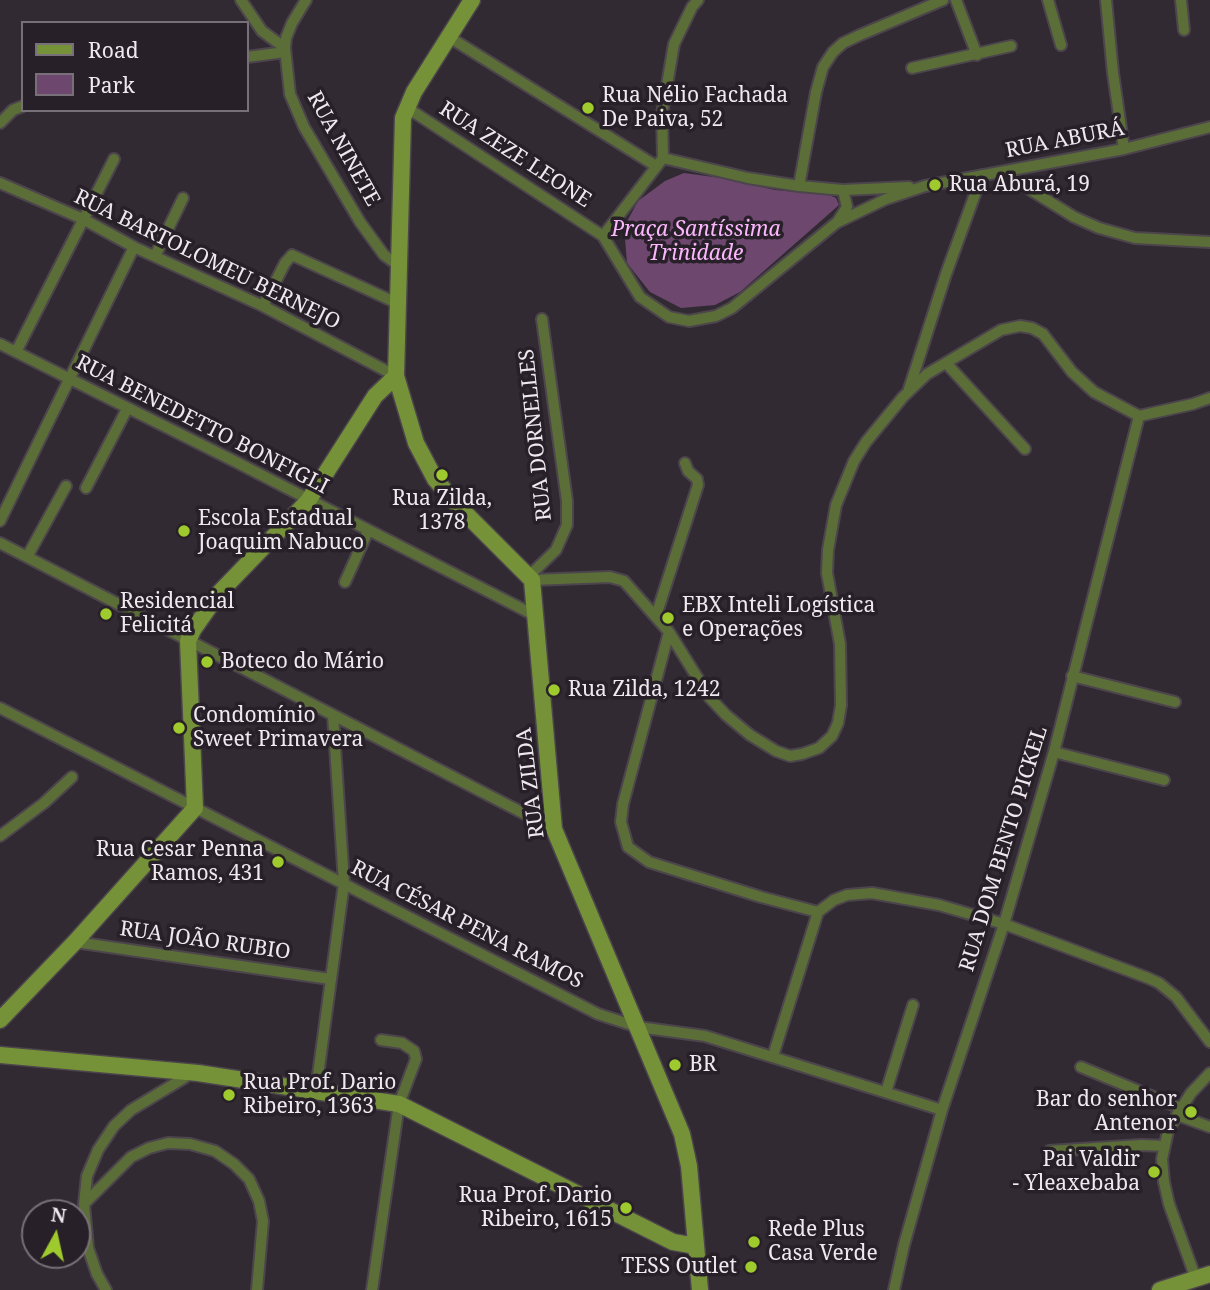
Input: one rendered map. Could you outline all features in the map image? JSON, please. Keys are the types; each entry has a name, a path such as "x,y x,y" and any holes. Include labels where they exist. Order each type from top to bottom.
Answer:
{"street":[{"path":"241,0 262,32 285,50"},
{"name":"RUA NINETE","path":"306,0 292,23 285,50 290,94 304,127 360,222 384,255 398,265"},
{"path":"472,0 407,107 402,130 396,376 416,443 435,479 457,505 531,578 618,578 624,581 669,632 710,698 750,735 776,751 790,756 820,748 832,736 838,723 842,673 840,644 827,573 832,525 842,488 854,461 866,442 908,392 927,374 1009,327 1032,328 1043,334 1082,383 1139,416 1210,398"},
{"path":"603,236 659,162 662,114 674,44 698,0"},
{"path":"799,186 816,92 824,67 833,52 842,43 860,34 943,0"},
{"path":"956,0 977,55"},
{"path":"1048,0 1061,45"},
{"path":"1105,0 1124,149"},
{"path":"1181,0 1184,30"},
{"path":"449,37 659,162"},
{"path":"912,68 1011,46"},
{"path":"248,57 285,50"},
{"path":"0,123 13,110 21,107"},
{"name":"RUA ZEZE LEONE","path":"407,107 603,236"},
{"name":"RUA ABURÁ","path":"603,236 640,297 662,314 677,320 690,321 716,316 732,308 836,223 886,199 925,186 1124,149 1210,127"},
{"path":"16,352 114,159"},
{"name":"RUA ABURÁ","path":"659,162 799,186 844,190 925,186"},
{"path":"1002,172 1074,217 1099,228 1136,237 1210,242"},
{"path":"908,392 946,274 982,175"},
{"name":"RUA BARTOLOMEU BERNEJO","path":"0,183 83,219 134,247 263,306 396,376"},
{"path":"836,223 847,206 844,190"},
{"path":"155,256 183,198"},
{"path":"0,521 134,247"},
{"path":"263,306 288,257 292,256 399,304"},
{"name":"RUA DORNELLES","path":"531,578 556,550 567,525 567,501 542,319"},
{"name":"RUA BENEDETTO BONFIGLI","path":"0,344 536,616"},
{"path":"946,363 1025,449"},
{"path":"0,1020 75,942 195,808 188,641 193,630 219,593 308,500 375,396 396,376"},
{"path":"86,488 127,409"},
{"name":"RUA DOM BENTO PICKEL","path":"894,1290 942,1110 1004,924 1054,752 1139,416"},
{"path":"656,616 698,485 697,479 688,471 685,463"},
{"path":"27,557 66,486"},
{"path":"345,582 368,531"},
{"path":"0,543 554,829"},
{"name":"RUA ZILDA","path":"531,578 554,829 682,1134 689,1166 700,1290"},
{"path":"669,632 622,804 621,822 628,848 649,862 818,912"},
{"path":"1072,677 1175,702"},
{"name":"RUA CÉSAR PENA RAMOS","path":"0,708 598,1014 638,1027 705,1036 942,1110"},
{"path":"316,1090 344,883 333,715"},
{"path":"1054,752 1164,780"},
{"path":"1,834 44,803 72,777"},
{"path":"773,1056 818,912 840,897 872,893 939,905 1004,924 1159,983 1175,996 1210,1042"},
{"name":"RUA JOÃO RUBIO","path":"75,942 330,979"},
{"path":"887,1092 913,1005"},
{"path":"372,1290 399,1104 416,1054 402,1043 381,1040"},
{"path":"0,1055 188,1072 399,1104 673,1242 696,1246"},
{"path":"1081,1067 1210,1127"},
{"path":"85,1199 88,1176 98,1150 114,1126 131,1110 184,1078 188,1072"},
{"path":"1160,1290 1203,1277 1172,1213 1164,1182 1164,1146 1179,1111 1210,1073"},
{"path":"89,1199 131,1157 149,1148 168,1143 190,1144 215,1151 234,1164 249,1180 260,1201 263,1221 257,1290"},
{"path":"1049,1151 1164,1146"},
{"path":"91,1257 106,1290"}],"green space":[{"name":"Praça Santíssima Trinidade","path":"684,173 775,190 829,195 836,198 839,205 740,292 715,305 681,308 650,292 627,263 624,227 638,201 665,181"}],"place":[{"name":"Rua Nélio Fachada De Paiva, 52","path":"588,108"},
{"name":"Rua Aburá, 19","path":"935,185"},
{"name":"Rua Zilda, 1378","path":"442,475"},
{"name":"Escola Estadual Joaquim Nabuco","path":"184,531"},
{"name":"Residencial Felicitá","path":"106,614"},
{"name":"EBX Inteli Logística e Operações","path":"668,618"},
{"name":"Boteco do Mário","path":"207,662"},
{"name":"Rua Zilda, 1242","path":"554,690"},
{"name":"Condomínio Sweet Primavera","path":"179,728"},
{"name":"Rua Cesar Penna Ramos, 431","path":"278,862"},
{"name":"BR","path":"675,1065"},
{"name":"Rua Prof. Dario Ribeiro, 1363","path":"229,1095"},
{"name":"Bar do senhor Antenor","path":"1191,1112"},
{"name":"Pai Valdir - Yleaxebaba","path":"1154,1172"},
{"name":"Rua Prof. Dario Ribeiro, 1615","path":"626,1208"},
{"name":"Rede Plus Casa Verde","path":"754,1242"},
{"name":"TESS Outlet","path":"751,1267"}]}
